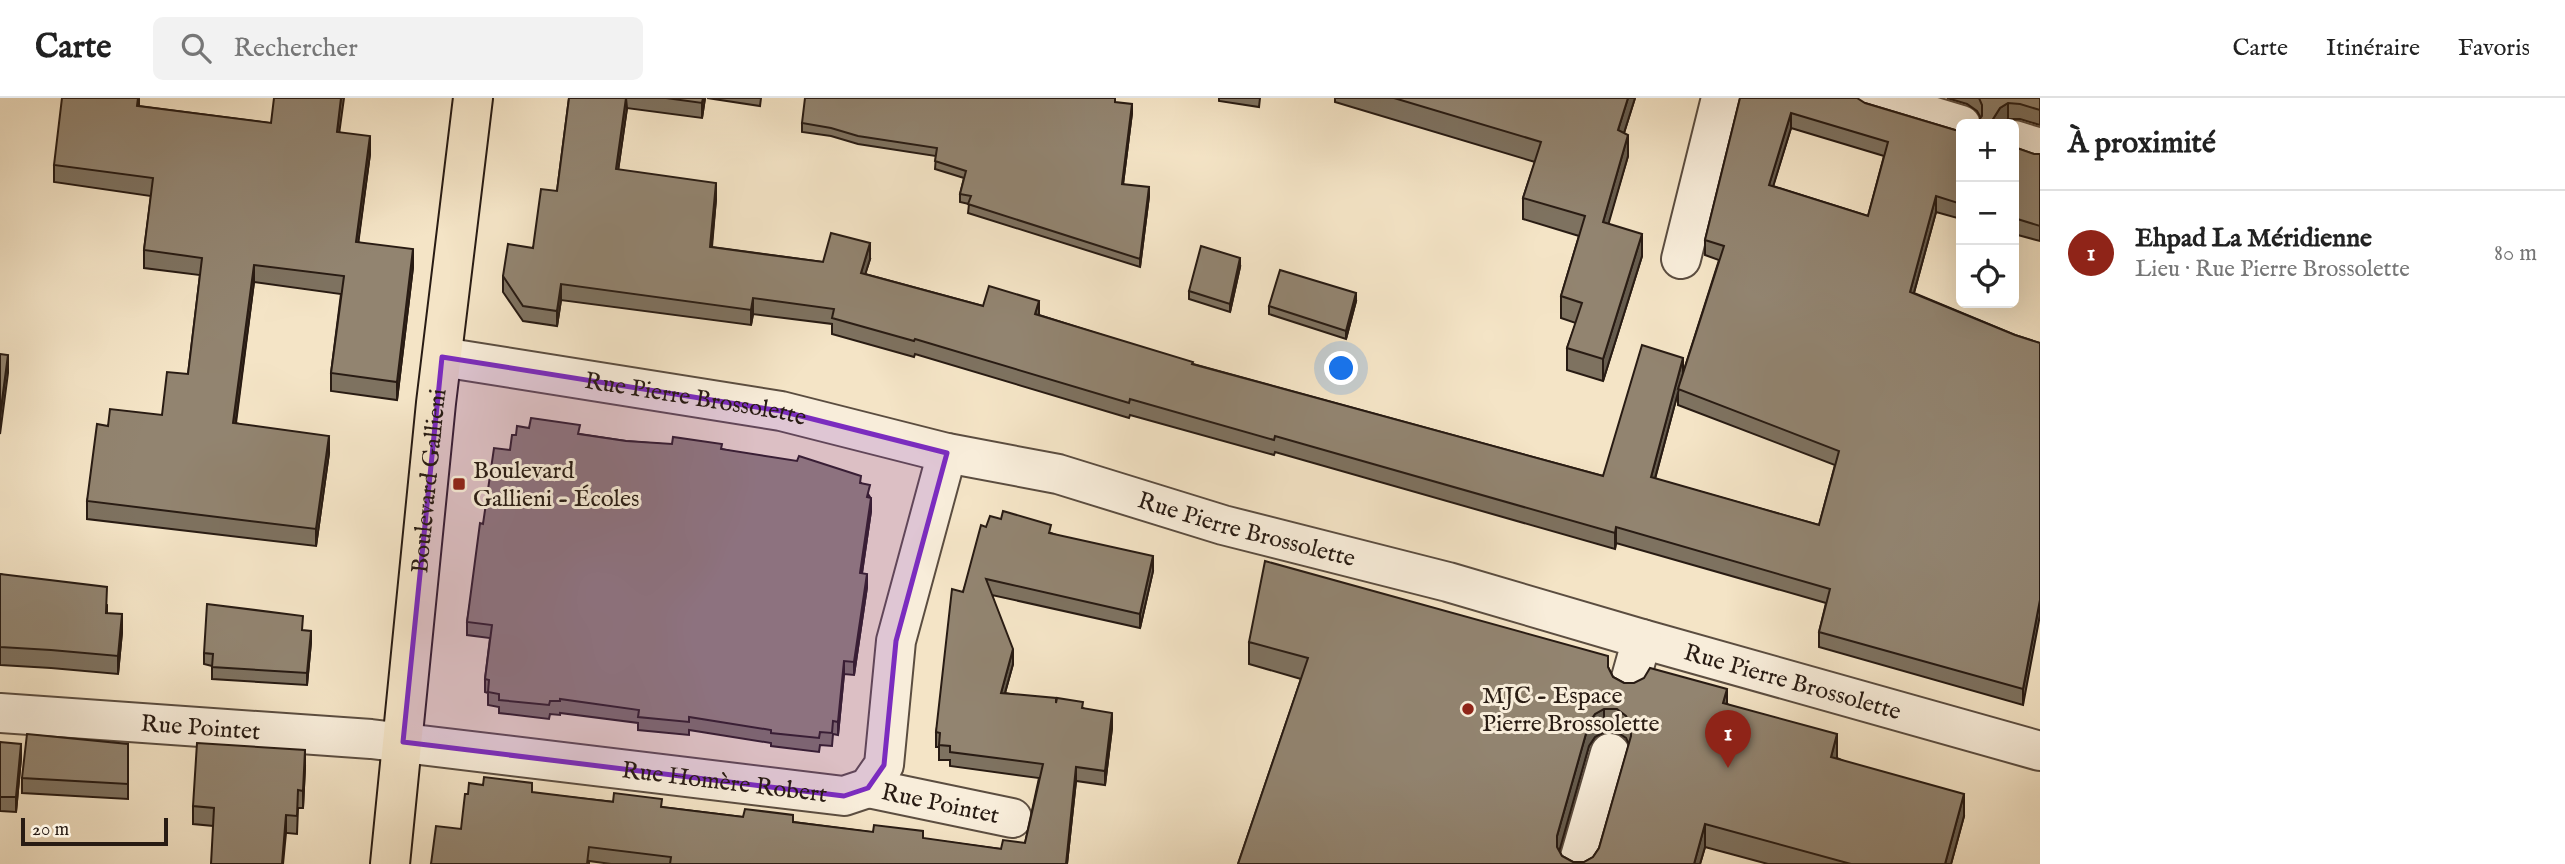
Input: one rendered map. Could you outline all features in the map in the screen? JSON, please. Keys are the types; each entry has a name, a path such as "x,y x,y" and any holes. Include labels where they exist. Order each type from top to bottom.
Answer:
{"main road":[{"name":"Boulevard Gallieni","path":"390,864 442,357 473,98"}],"street":[{"path":"1681,259 1721,98"},
{"path":"1872,98 1956,123"},
{"path":"2019,142 2040,148"},
{"name":"Rue Pierre Brossolette","path":"442,357 781,411 947,453 1058,474 1223,525 1448,582 2040,751"},
{"path":"869,788 884,765 895,641 947,453"},
{"path":"1629,685 1642,639"},
{"name":"Rue Pointet","path":"0,713 403,743"},
{"name":"Rue Homère Robert","path":"403,743 844,796 869,788"},
{"path":"1578,864 1610,753"},
{"name":"Rue Pointet","path":"869,788 1012,818"}],"highlighted area":[{"path":"442,357 781,411 947,453 896,641 884,765 868,788 844,796 403,742"}],"building":[{"path":"62,98 138,98 137,106 271,123 274,98 341,98 337,132 370,136 356,242 413,249 397,382 331,373 344,276 254,265 233,423 329,436 316,529 87,501 97,424 108,426 110,409 162,415 167,372 188,374 202,258 144,250 153,178 54,165"},
{"path":"569,98 626,98 616,169 716,183 710,247 823,262 831,233 870,243 861,273 983,306 989,286 1039,301 1035,314 1193,362 1192,364 1603,476 1642,345 1683,358 1651,477 1819,525 1839,451 1678,389 1724,246 1705,240 1740,98 1857,98 1865,103 1956,130 1956,202 1936,196 1910,292 2040,343 2040,600 2023,689 1819,632 1830,589 1616,527 1615,533 1275,436 1274,440 1130,399 1129,403 915,339 914,341 832,318 834,309 753,298 751,310 561,284 557,311 523,306 503,276 508,244 533,248 541,189 557,191","holes":["1791,113 1888,142 1868,216 1769,185"]},
{"path":"666,98 703,98 702,103"},
{"path":"805,98 1115,98 1115,102 1132,104 1122,184 1149,187 1140,259 968,204 971,196 960,194 966,171 935,161 937,148 858,136 802,123"},
{"path":"1394,98 1628,98 1618,130 1628,135 1603,222 1642,234 1603,359 1567,348 1582,303 1561,296 1585,216 1523,198 1541,142"},
{"path":"1979,98 2040,98 2040,110 2008,103 2000,108 1993,119 1980,119 1982,105"},
{"path":"2019,149 2040,154 2040,226 2019,220"},
{"path":"1201,246 1240,258 1230,304 1189,291"},
{"path":"1280,270 1356,293 1346,331 1269,306"},
{"path":"0,354 8,355 0,416"},
{"path":"531,418 580,425 578,434 626,441 672,444 673,437 722,444 721,449 797,461 799,456 861,476 860,483 870,485 867,497 871,498 860,573 867,574 854,662 844,661 838,722 833,721 832,733 820,732 819,738 771,733 771,730 689,717 689,722 638,717 639,710 560,699 550,701 549,705 499,700 499,694 488,692 489,680 485,679 492,625 467,622 480,523 483,524 494,448 510,450 512,435 516,435 517,426 529,428"},
{"path":"1003,511 1051,525 1049,533 1153,556 1140,614 986,579 1013,649 1001,693 1056,698 1056,703 1057,698 1083,702 1082,708 1112,713 1105,771 1076,767 1066,864 670,864 671,857 589,847 587,864 431,864 436,826 461,829 469,783 483,785 484,777 532,783 532,792 613,802 614,793 662,799 661,807 743,817 745,809 793,815 793,822 873,832 874,825 923,831 923,838 1001,849 1003,840 1025,843 1043,764 950,752 950,746 939,745 940,733 936,732 952,589 963,592 981,525 986,527 990,516 1001,519"},
{"path":"1265,561 1608,656 1608,667 1613,677 1624,683 1634,683 1644,678 1650,668 1727,689 1723,703 1837,734 1831,757 1964,794 1945,864 1851,864 1705,824 1694,864 1238,864 1308,658 1249,642","holes":["1604,709 1617,709 1626,716 1631,726 1631,736 1599,848 1593,857 1584,862 1573,862 1562,856 1557,847 1557,836 1589,723 1595,714"]},
{"path":"0,574 107,587 106,613 122,614 118,656 0,647"},
{"path":"207,604 303,616 302,630 311,631 307,673 212,667 213,654 204,653"},
{"path":"27,734 128,744 128,784 22,778"},
{"path":"0,742 21,744 16,797 0,797"},
{"path":"197,743 305,750 303,791 298,790 297,816 286,815 282,864 211,864 214,808 193,806"}],"place":[{"name":"Boulevard Gallieni - Écoles","path":"459,484"},
{"name":"MJC - Espace Pierre Brossolette","path":"1468,709"},
{"name":"Ehpad La Méridienne","path":"1728,768"}]}
